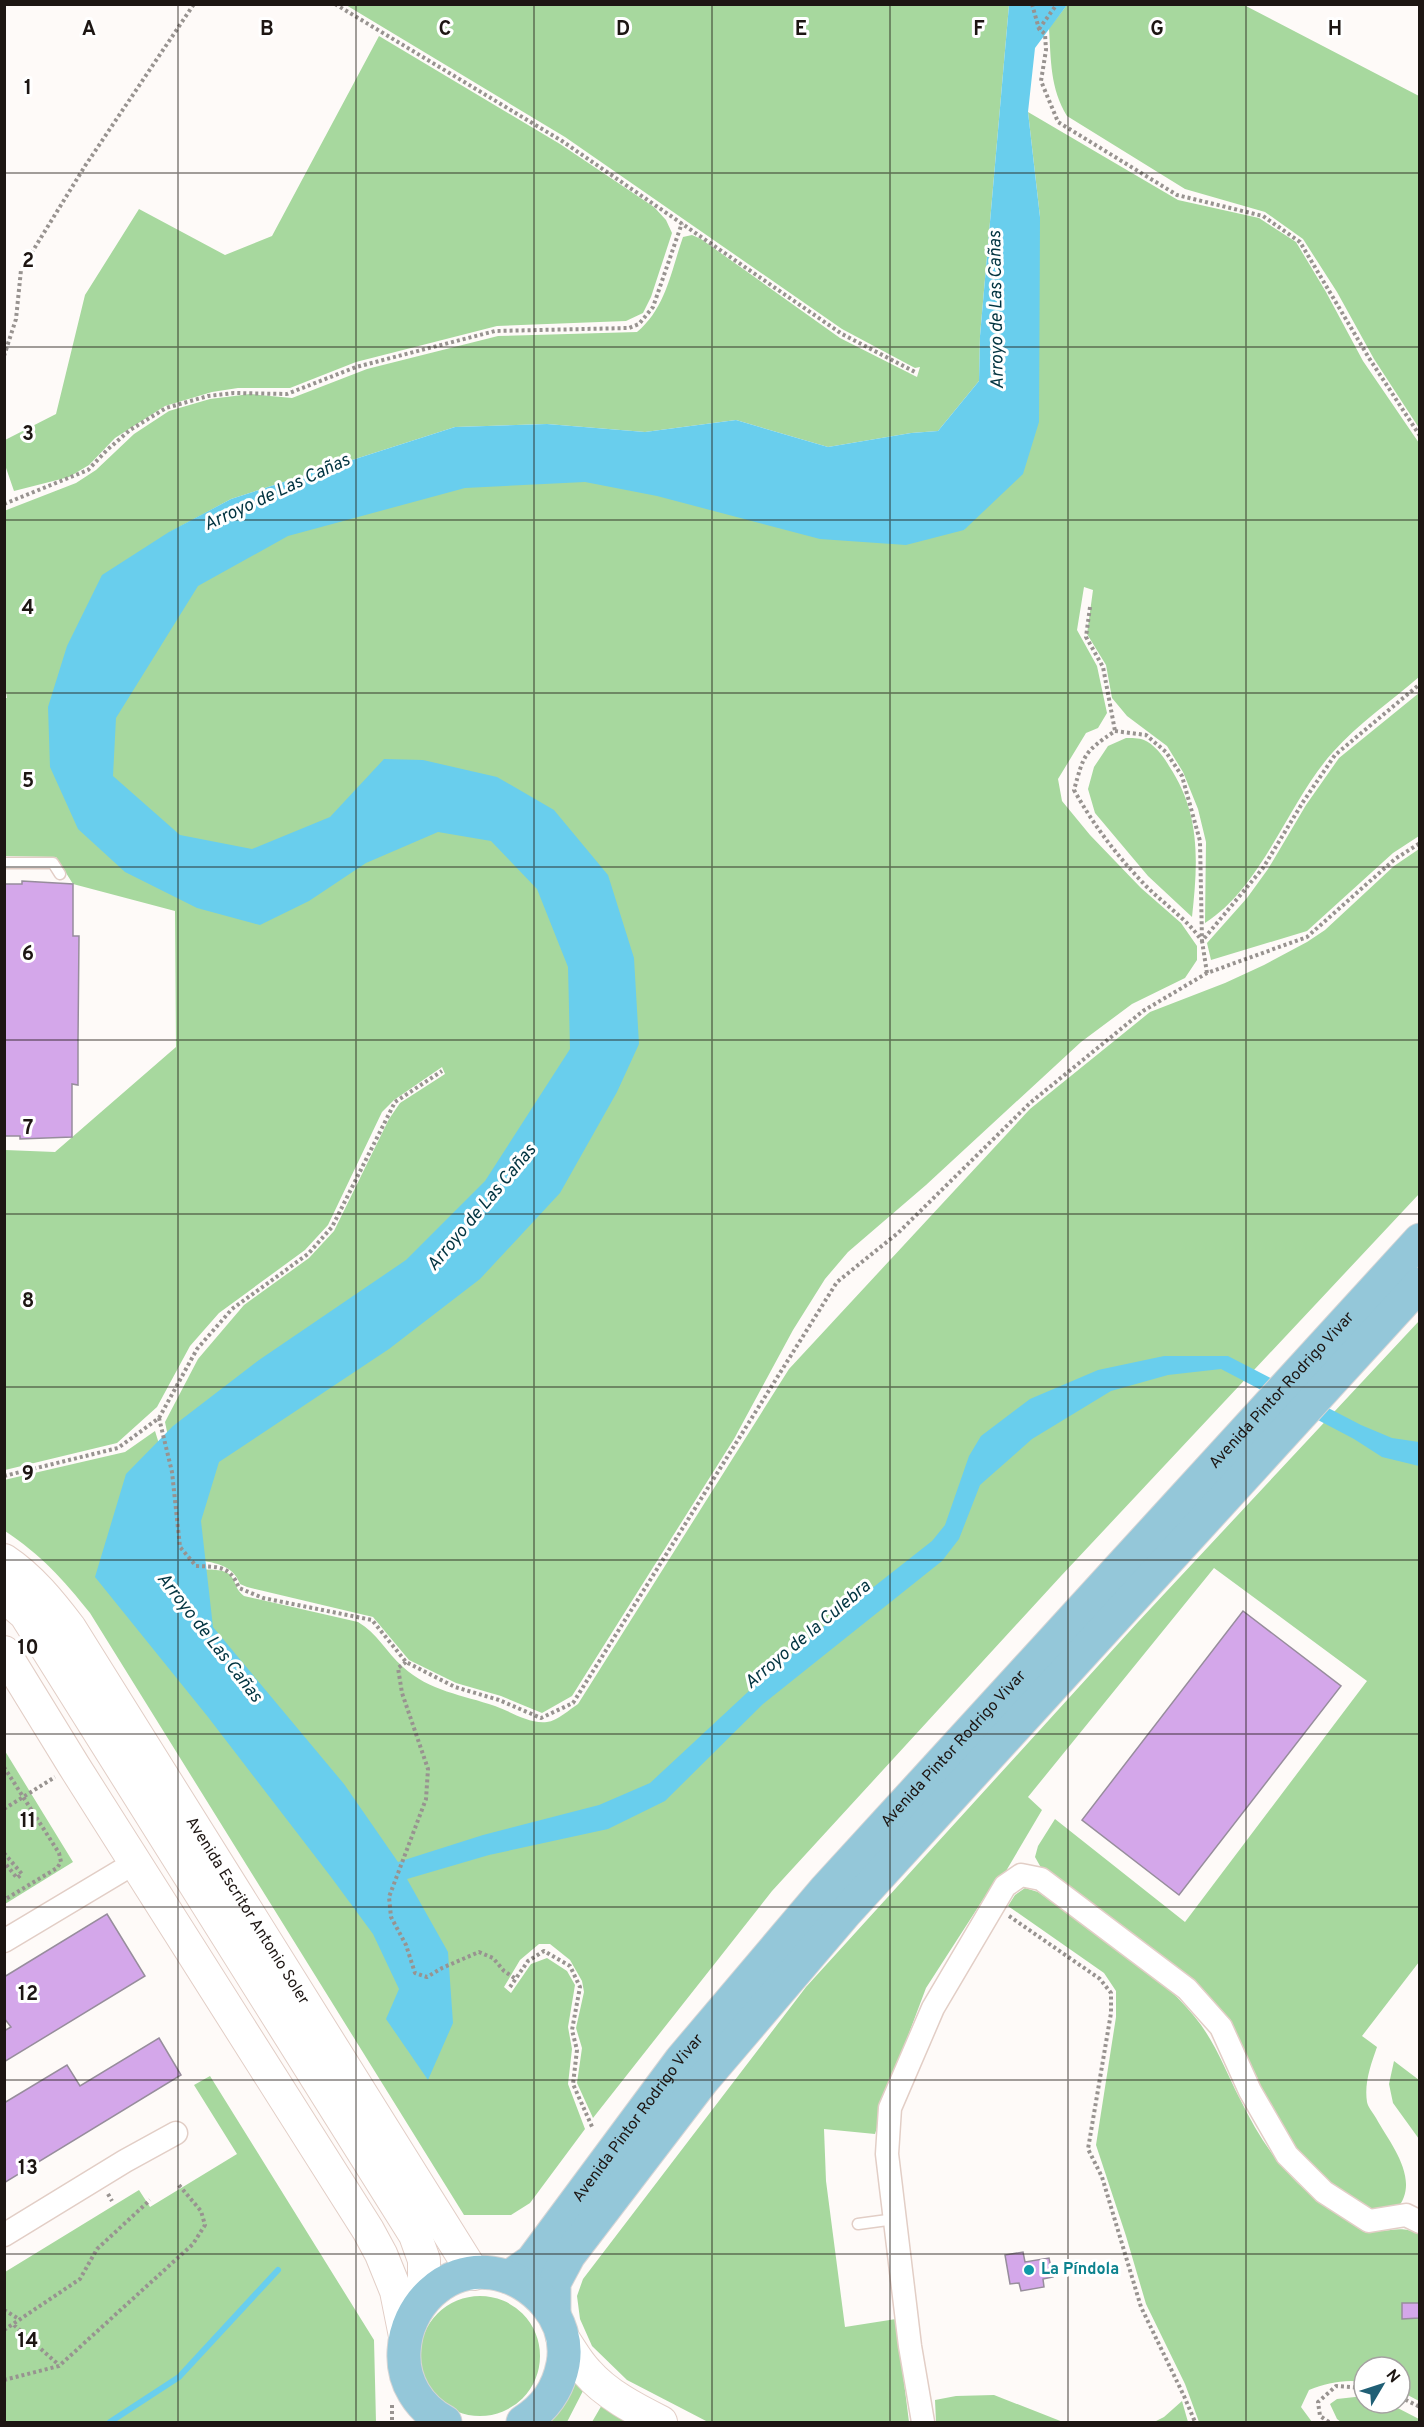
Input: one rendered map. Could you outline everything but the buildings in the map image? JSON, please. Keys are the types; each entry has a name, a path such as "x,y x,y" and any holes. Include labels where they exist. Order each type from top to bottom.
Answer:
{"main road":[{"name":"Avenida Pintor Rodrigo Vivar","path":"509,2277 532,2261 681,2060 825,1890 1419,1240"},
{"name":"Avenida Pintor Rodrigo Vivar","path":"523,2422 537,2414 550,2398 560,2379 564,2358 554,2283 570,2255 702,2081 846,1912 1419,1284"},
{"path":"445,2422 411,2409 404,2360 405,2336 413,2314 438,2286 463,2275 491,2272 509,2277 537,2293 558,2325"}],"street":[{"name":"Avenida Escritor Antonio Soler","path":"4,1560 19,1570 47,1598 70,1628 474,2274"},
{"name":"Avenida Escritor Antonio Soler","path":"4,1596 25,1614 415,2235 424,2260 424,2299"},
{"path":"4,1652 368,2230 396,2290 405,2336"},
{"path":"4,1941 136,1862"},
{"path":"923,2422 910,2346 896,2219 886,2154 890,2108 933,2008 1005,1886 1021,1875 1041,1880 1186,1989 1221,2027 1250,2091 1287,2156 1324,2192 1369,2221 1406,2216 1419,2222"},
{"path":"4,2235 176,2133"},
{"path":"558,2325 586,2372 599,2384 639,2411 661,2422"}],"lane":[{"path":"4,863 53,863 60,874"},
{"path":"858,2224 896,2219"}],"path":[{"path":"4,356 16,319 21,270 79,176 194,4"},
{"path":"335,4 562,141 842,334 915,372"},
{"path":"1032,4 1039,29 1045,34 1046,50 1041,81 1058,122 1178,195 1263,216 1300,242 1369,358 1419,436"},
{"path":"1039,29 1058,4"},
{"path":"4,504 88,470 106,450 130,430 166,408 208,396 234,393 287,394 356,367 495,331 629,328 639,324 653,307 682,223"},
{"path":"4,483 4,493"},
{"path":"1090,607 1086,637 1103,667 1115,731"},
{"path":"1202,941 1263,868 1302,802 1335,755 1419,684"},
{"path":"1202,941 1191,924 1147,886 1093,825 1074,790 1084,757 1095,744 1115,731 1146,735 1166,752 1182,776 1200,841 1202,941 1207,974"},
{"path":"159,1418 172,1472 180,1547 196,1566 217,1567 228,1571 234,1575 239,1588 245,1592 372,1620 406,1662 454,1687 499,1700 541,1718 573,1703 837,1282 898,1233 1030,1103 1143,1011 1207,974 1306,937 1395,859 1419,843"},
{"path":"4,1476 118,1448 159,1418 197,1349 232,1309 308,1254 332,1227 395,1102 442,1071"},
{"path":"406,1662 398,1668 402,1693 428,1769 426,1799 389,1897 391,1917 406,1945 415,1973 427,1977 478,1952 493,1958 504,1971 516,1978"},
{"path":"4,1809 74,1766"},
{"path":"4,1767 59,1853 61,1862 57,1868 4,1900"},
{"path":"4,1853 22,1874 17,1878 4,1862"},
{"path":"994,1905 1100,1979 1111,1993 1112,2013 1088,2149 1101,2177 1141,2307 1195,2422"},
{"path":"510,1987 528,1961 544,1951 570,1966 580,1987 572,2030 577,2050 573,2084 593,2128"},
{"path":"4,2380 59,2366 193,2244 205,2225 201,2211 178,2184"},
{"path":"4,2330 80,2279 97,2249 150,2200"},
{"path":"4,2310 19,2319"},
{"path":"14,2325 59,2366"},
{"path":"1329,2422 1320,2416 1318,2402 1336,2386 1352,2387"}],"green space":[{"path":"346,5 1009,5 980,336 979,381 938,431 911,433 828,447 736,420 645,432 547,424 455,427 231,499 170,532 489,445 964,530 1040,217 1028,112 1178,200 1259,218 1296,242 1363,361 1419,443 1419,677 1364,722 1333,752 1317,772 1243,888 1205,923 1206,842 1198,809 1183,772 1167,746 1127,716 1112,698 1106,665 1087,634 1093,590 1084,587 1077,630 1097,666 1107,713 1098,728 1086,733 1058,779 1062,801 1090,835 1141,888 1181,923 1197,946 1197,960 1185,978 1132,1004 1081,1042 926,1185 848,1252 825,1279 793,1330 734,1439 572,1696 542,1713 501,1696 456,1683 409,1660 373,1617 247,1587 240,1584 237,1577 227,1568 193,1559 165,1422 198,1359 244,1305 309,1258 334,1231 389,1119 400,1103 445,1074 442,1067 394,1100 382,1112 328,1225 305,1250 219,1313 190,1346 157,1407 117,1443 5,1470 5,1150 55,1152 176,1047 175,911 73,884 56,857 5,856 4,698 7,698 4,680 4,511 76,483 96,470 134,434 169,411 210,399 250,394 292,398 367,369 498,336 637,332 655,312 661,300 683,237 692,235 701,239 840,338 917,377 920,367 915,368 842,329 565,137"},
{"path":"1067,5 1244,5 1419,96 1419,428 1374,359 1337,292 1303,239 1265,212 1185,189 1067,116 1054,84 1049,28"},
{"path":"379,36 560,144 654,207 666,220 672,233 651,297 643,313 626,321 497,326 356,362 290,388 238,388 212,392 165,406 115,438 89,465 69,477 14,491 5,465 5,440 56,414 85,295 139,209 225,255 272,236"},
{"path":"1419,693 1419,836 1393,853 1307,931 1211,960 1207,943 1247,898 1268,869 1306,805 1339,758"},
{"path":"1126,738 1144,740 1158,751 1167,762 1187,802 1192,820 1196,858 1192,917 1148,876 1095,813 1088,789 1094,767 1108,746"},
{"path":"1419,849 1419,1194 1061,1576 772,1891 593,2118 577,2083 582,2048 576,2028 584,1992 582,1981 570,1960 550,1944 539,1944 520,1960 504,1987 511,1993 531,1964 547,1958 567,1971 575,1985 568,2027 572,2049 568,2084 585,2129 530,2203 511,2215 464,2215 90,1613 51,1568 5,1531 4,1480 125,1452 155,1431 198,1569 228,1573 244,1596 358,1622 371,1632 403,1667 435,1687 534,1721 547,1722 555,1719 578,1704 789,1369 1030,1109 1150,1012 1264,965 1325,930 1394,866"},
{"path":"1419,1321 1419,1962 1362,2036 1377,2047 1367,2081 1368,2104 1396,2151 1405,2175 1406,2187 1403,2199 1396,2210 1375,2211 1352,2200 1317,2173 1293,2146 1271,2113 1257,2077 1224,2014 1044,1873 1035,1857 1038,1846 1055,1819 1185,1922 1367,1681 1214,1568 1028,1797 1042,1810 996,1888 984,1898 926,1988 894,2073 875,2134 824,2129 826,2181 845,2327 896,2319 909,2422 708,2422 627,2380 592,2346 580,2319 577,2296 583,2279 806,1987 1138,1622"},
{"path":"5,1751 73,1862 5,1904"},
{"path":"1025,1888 1038,1892 1120,1949 1178,1998 1208,2035 1261,2138 1278,2162 1315,2198 1364,2228 1378,2231 1401,2229 1419,2234 1419,2401 1412,2397 1412,2355 1352,2355 1352,2381 1336,2382 1309,2390 1301,2407 1312,2422 1199,2422 1185,2384 1146,2304 1096,2145 1116,2017 1116,1991 1104,1973 1008,1906 1015,1895"},
{"path":"1394,2061 1419,2080 1419,2139 1393,2103 1389,2084"},
{"path":"210,2076 374,2340 376,2422 5,2422 5,2272 139,2190 150,2207 237,2154 194,2085"},
{"path":"480,2296 503,2300 523,2313 536,2333 540,2356 536,2379 523,2399 503,2412 480,2416 457,2412 437,2399 424,2379 420,2356 424,2333 437,2313 457,2300"},
{"path":"573,2374 585,2387 567,2422 548,2422"},
{"path":"994,2395 1063,2422 936,2422 935,2400 956,2396"},
{"path":"1352,2397 1352,2415 1411,2415 1419,2419 1419,2422 1341,2422 1337,2419 1330,2404 1337,2399"},
{"path":"1182,2401 1188,2422 1154,2422 1164,2417"},
{"path":"603,2403 634,2422 592,2422"}],"water":[{"path":"1009,5 1067,5 1035,48 1028,112 1040,217 1039,422 1023,474 964,530 906,545 820,539 657,496 585,482 465,488 288,536 198,586 116,718 113,776 180,835 252,849 330,817 384,759 423,760 497,777 554,810 608,875 634,958 639,1044 617,1092 560,1193 480,1279 389,1349 219,1462 201,1521 213,1627 344,1784 398,1862 483,1835 599,1805 650,1783 750,1690 824,1626 932,1541 945,1525 969,1456 981,1436 1030,1399 1098,1370 1164,1356 1228,1356 1361,1425 1392,1438 1419,1442 1419,1466 1382,1457 1354,1439 1221,1369 1168,1375 1111,1391 1032,1439 980,1485 959,1539 942,1561 763,1704 665,1801 608,1829 489,1855 407,1879 448,1952 453,2023 428,2080 386,2019 399,1989 373,1934 208,1717 95,1577 126,1474 173,1426 259,1360 406,1260 485,1181 570,1049 568,967 537,889 491,841 438,832 366,863 309,901 260,925 197,908 125,872 78,829 50,767 48,707 67,646 102,575 169,532 231,499 455,427 547,424 645,432 736,420 828,447 911,433 938,431 979,381 980,336"}],"waterway":[{"name":"Arroyo de Las Cañas","path":"110,2422 179,2377 278,2270"}],"place":[{"name":"La Píndola","path":"1029,2270"}],"water label":[{"name":"Arroyo de la Culebra","path":"808,1635"}]}
